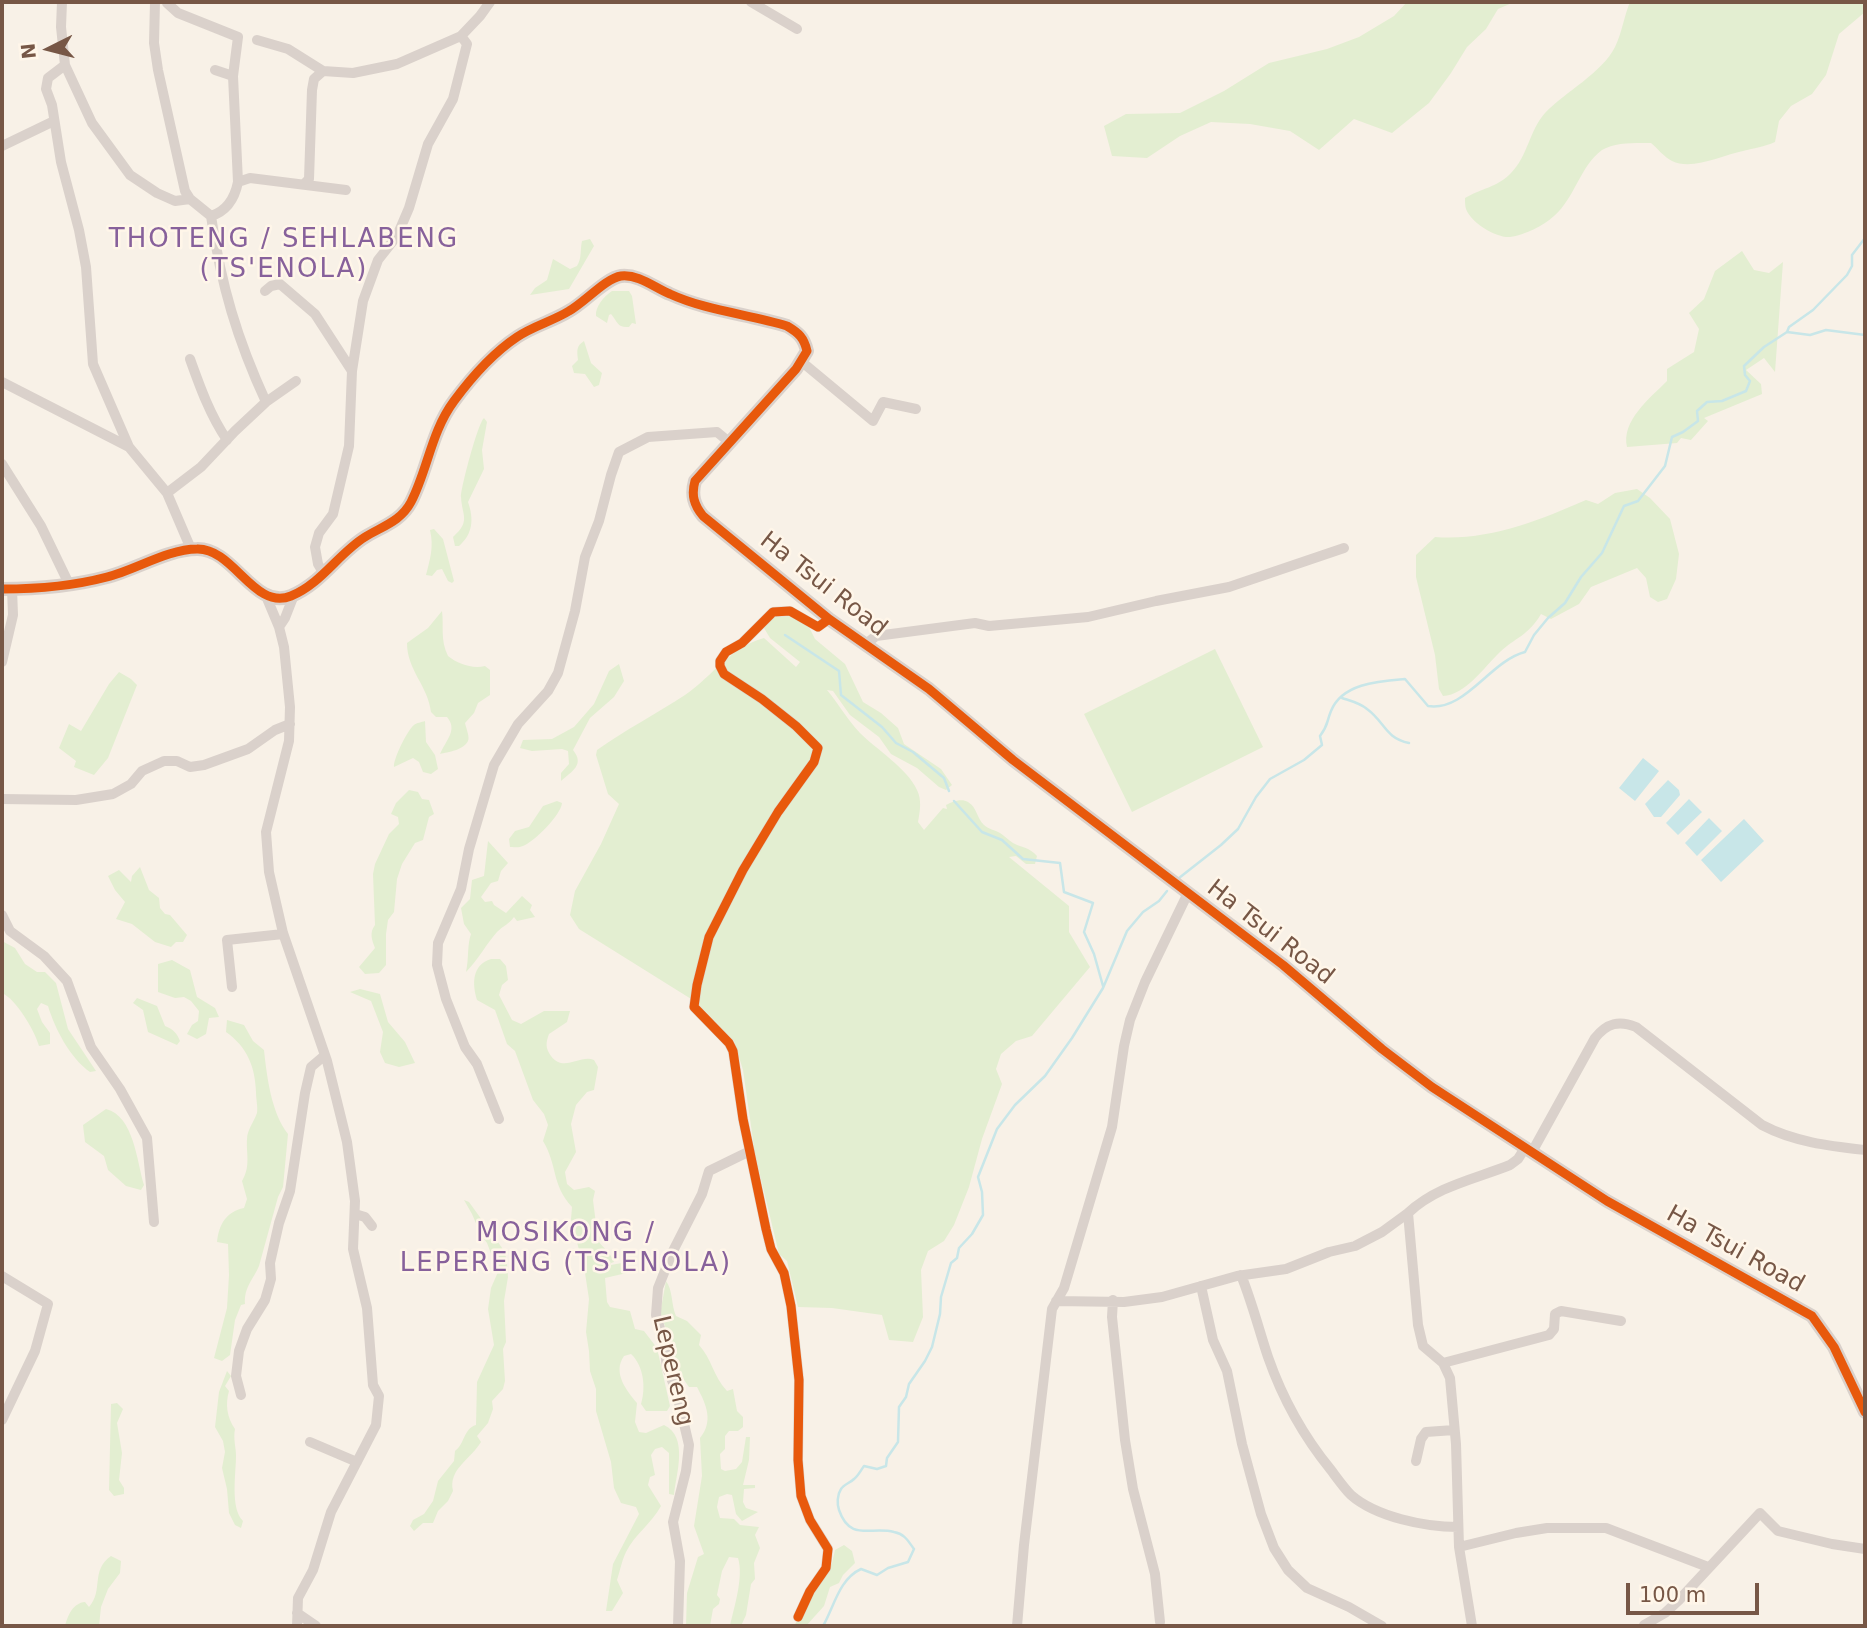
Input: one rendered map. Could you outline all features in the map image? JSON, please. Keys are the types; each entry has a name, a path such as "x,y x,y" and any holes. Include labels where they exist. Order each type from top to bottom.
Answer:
{"street":[{"path":"62,2 61,27 65,65 92,123 130,175 175,201 190,199"},
{"path":"211,216 219,214 235,197 238,182 233,76 238,37 178,13 169,2 157,2 154,43 158,71 185,191 190,199 211,216 225,290 242,347 266,402"},
{"path":"257,40 289,49 323,71 354,73 397,64 461,36 489,2"},
{"path":"751,2 797,29"},
{"path":"324,574 318,564 315,547 319,533 333,514 349,446 352,371 363,301 378,260 397,236 409,208 428,144 453,99 467,44 461,36"},
{"path":"65,65 48,78 46,89 52,105 61,162 86,267 93,364 129,447 167,493 191,549"},
{"path":"215,70 233,76"},
{"path":"304,183 309,179 312,90 314,79 323,71"},
{"path":"2,146 54,121"},
{"path":"238,182 250,178 304,183 307,186 346,191"},
{"path":"266,596 282,598 294,595 324,574 354,545 397,520 411,502 433,439 444,417 473,378 517,337 573,309 614,278 631,276 692,302 787,326 797,331 805,340 807,351 802,362 873,421 883,402 916,409"},
{"path":"265,290 281,284 316,314 352,371"},
{"path":"190,359 201,392 227,440"},
{"name":"Ha Tsui Road","path":"802,362 695,481 695,506 703,516 829,619 929,689 1013,760 1283,965 1382,1049 1432,1087 1607,1201 1812,1316 1834,1347 1865,1412"},
{"path":"167,493 201,467 266,402 296,381"},
{"path":"2,382 129,447"},
{"path":"499,1119 477,1064 451,1013 436,956 441,933 456,906 469,849 495,765 518,724 548,691 558,673 575,611 585,557 599,521 619,452 648,437 717,432 729,442"},
{"path":"2,464 41,526 68,584"},
{"path":"866,644 876,636 975,623 989,626 1088,617 1229,587 1344,548"},
{"path":"2,662 13,615 7,589 68,584 108,577 191,549 208,550 217,555 266,596 279,627 289,686 289,741 279,774 266,842 283,934 324,1056 347,1142 355,1201 353,1249 367,1308 373,1385 379,1396 376,1425 331,1512 313,1570 298,1598 297,1626"},
{"path":"279,627 294,595"},
{"path":"798,1617 810,1591 826,1568 828,1549 810,1520 801,1496 797,1460 799,1380 791,1306 784,1272 771,1249 743,1119 733,1051 729,1043 694,1007 697,985 714,926 743,870 778,812 814,762 818,748 762,699 724,674 720,661 726,652 742,643 773,612 790,611 818,627 829,619"},
{"path":"2,799 76,800 113,794 131,784 142,771 164,761 177,761 190,767 204,765 248,749 275,730 290,724"},
{"path":"1017,1626 1047,1335 1052,1309 1067,1278 1112,1127 1130,1020 1144,982 1188,893"},
{"path":"2,915 10,931 44,956 67,981 90,1047 120,1089 147,1138 154,1222"},
{"path":"232,987 228,940 283,934"},
{"path":"1056,1301 1124,1302 1162,1297 1241,1275 1286,1269 1329,1252 1355,1246 1382,1232 1429,1196 1510,1165 1518,1159 1528,1150 1595,1038 1602,1029 1626,1016 1636,1027 1762,1125 1806,1142 1865,1150"},
{"path":"241,1395 236,1376 239,1351 247,1329 265,1300 271,1279 270,1263 279,1223 290,1191 304,1093 311,1067 324,1056"},
{"name":"Lepereng","path":"678,1626 680,1561 673,1522 686,1471 689,1445 676,1390 667,1368 664,1342 656,1315 658,1288 672,1253 702,1194 709,1171 750,1151"},
{"path":"1408,1213 1418,1325 1423,1346 1443,1363 1450,1378 1459,1547 1472,1626"},
{"path":"355,1214 365,1217 372,1226"},
{"path":"1241,1275 1268,1357 1285,1396 1311,1445 1351,1494 1366,1505 1405,1520 1439,1527 1458,1527"},
{"path":"2,1276 48,1304 35,1351 2,1420"},
{"path":"1200,1286 1213,1340 1227,1371 1242,1444 1261,1514 1274,1548 1288,1570 1307,1588 1382,1626"},
{"path":"1113,1300 1112,1317 1125,1440 1133,1489 1154,1574 1160,1622"},
{"path":"1443,1363 1549,1335 1554,1329 1555,1314 1561,1311 1621,1321"},
{"path":"2,1390 13,1395"},
{"path":"1416,1461 1421,1439 1426,1432 1454,1430"},
{"path":"310,1442 357,1462"},
{"path":"1644,1625 1672,1607 1760,1513 1778,1531 1865,1549"},
{"path":"1459,1547 1546,1528 1606,1528 1708,1567"},
{"path":"298,1613 316,1626"}],"green space":[{"path":"1407,2 1512,3 1498,9 1486,29 1467,47 1429,103 1392,133 1354,119 1319,150 1290,131 1250,124 1211,122 1180,136 1147,158 1112,156 1104,126 1126,114 1180,113 1224,91 1269,63 1327,49 1359,37 1394,16"},
{"path":"1630,2 1865,2 1865,12 1839,34 1826,75 1812,94 1791,106 1779,121 1775,142 1689,164 1672,161 1651,143 1613,146 1594,157 1561,209 1545,223 1510,237 1485,229 1469,214 1465,198 1500,182 1517,166 1545,113 1592,74 1609,56 1617,42"},
{"path":"590,239 594,246 569,289 530,295 547,280 553,259 570,269 577,266 582,241"},
{"path":"1742,251 1754,270 1769,273 1783,262 1775,372 1764,358 1746,370 1761,384 1762,394 1704,418 1708,421 1691,440 1681,438 1677,443 1627,447 1628,428 1645,402 1667,381 1667,369 1694,352 1699,329 1689,313 1704,299 1715,271"},
{"path":"612,291 629,291 636,324 622,327 611,314 607,323 596,316 601,302"},
{"path":"584,341 591,363 602,373 599,385 594,387 585,374 574,373 572,366 578,360 578,349"},
{"path":"484,418 487,422 482,450 484,469 468,502 471,514 470,531 459,546 455,546 453,537 464,522 461,497 464,481"},
{"path":"1637,489 1670,519 1679,554 1676,579 1667,599 1658,602 1650,597 1646,578 1637,568 1591,587 1579,604 1551,619 1541,614 1532,627 1500,652 1467,686 1443,696 1439,689 1435,655 1416,577 1416,555 1435,537 1493,533 1531,522 1586,500 1598,504 1615,493"},
{"path":"434,529 443,539 454,581 452,583 442,569 432,576 426,575 432,547 430,530"},
{"path":"442,611 443,639 448,656 465,665 485,666 490,670 490,695 478,703 465,723 469,737 466,744 440,754 450,735 450,722 447,717 436,717 431,712 426,694 410,662 407,643 428,628"},
{"path":"794,616 809,627 815,639 845,664 863,702 898,728 904,744 941,769 952,785 946,790 939,787 917,768 891,754 879,737 850,715 833,691 827,690 860,733 913,782 920,798 918,822 924,830 943,808 947,809 946,805 965,801 971,804 986,826 1034,853 1037,856 1035,864 1026,864 1016,856 1009,857 1069,906 1069,932 1090,967 1032,1036 1016,1041 1001,1054 996,1069 1002,1084 982,1139 969,1187 954,1225 944,1241 928,1251 921,1270 923,1317 913,1342 889,1340 882,1315 832,1308 798,1307 787,1261 779,1254 755,1154 743,1070 734,1041 696,1002 579,929 570,915 575,891 619,804 608,794 596,755 597,750 685,695 731,655 752,642 764,638 796,667 800,662 770,638 764,628 773,617"},
{"path":"1215,649 1263,747 1132,812 1084,714"},
{"path":"619,664 624,681 614,697 590,718 573,750 577,764 561,781 561,773 569,764 568,751 532,751 520,748 523,740 552,739 574,727 594,704 609,671"},
{"path":"119,672 137,685 108,758 94,775 74,767 76,761 59,748 69,724 81,731"},
{"path":"425,721 426,742 435,755 438,769 431,774 423,772 419,762 413,758 394,767 398,751 408,732 415,724"},
{"path":"409,790 418,792 422,799 429,800 434,814 429,817 423,840 415,843 402,864 397,879 394,912 388,920 386,934 386,965 379,973 365,974 359,967 375,948 372,934 375,925 375,864 389,834 399,824 398,817 391,814 396,803"},
{"path":"557,801 562,803 560,808 540,834 523,846 510,847 509,839 515,831 529,827 543,806"},
{"path":"488,841 508,863 501,871 498,881 491,883 481,897 485,902 492,901 506,913 522,896 532,905 530,910 535,917 517,921 514,917 497,932 466,972 471,934 464,924 461,908 470,899 472,880 484,876"},
{"path":"140,867 149,890 159,898 160,908 170,915 187,935 183,942 176,942 171,947 155,942 132,924 116,919 125,902 108,876 119,870 131,882 132,876"},
{"path":"2,941 15,948 25,964 37,972 45,972 56,983 68,1029 96,1071 90,1072 76,1059 59,1033 48,1006 41,1003 37,1009 50,1033 50,1044 39,1046 24,1016 2,993"},
{"path":"491,959 500,959 506,966 508,980 502,985 499,995 512,1020 521,1024 544,1011 570,1011 567,1022 549,1034 549,1053 561,1063 589,1059 594,1060 598,1067 594,1090 587,1092 576,1105 571,1124 576,1152 565,1172 567,1184 574,1190 589,1187 595,1191 593,1200 596,1224 592,1228 594,1234 612,1257 614,1262 611,1265 627,1262 631,1272 605,1278 607,1302 610,1307 630,1311 635,1329 644,1331 657,1348 670,1406 667,1411 646,1411 641,1404 643,1384 639,1365 631,1354 624,1356 621,1362 622,1381 637,1403 635,1422 639,1432 646,1433 664,1425 672,1431 679,1447 674,1495 669,1494 669,1453 662,1447 655,1449 651,1455 655,1475 650,1477 648,1485 661,1506 626,1552 617,1580 623,1593 612,1611 606,1611 613,1564 639,1514 636,1507 621,1503 614,1488 611,1462 596,1411 596,1389 590,1371 586,1332 589,1299 585,1273 571,1219 572,1207 561,1190 543,1141 548,1125 544,1114 533,1100 515,1051 507,1044 495,1010 477,1000 475,975 480,966"},
{"path":"172,960 190,970 197,997 215,1008 219,1017 209,1018 206,1034 197,1039 187,1034 198,1021 199,1011 191,1001 158,992 158,964"},
{"path":"360,989 380,994 388,1022 405,1042 415,1063 399,1067 385,1063 380,1052 383,1032 371,1001 350,992"},
{"path":"137,998 157,1006 165,1026 179,1038 177,1045 148,1032 143,1010 133,1003"},
{"path":"227,1020 244,1025 253,1041 264,1050 274,1105 288,1134 283,1187 259,1266 247,1288 245,1304 241,1305 235,1320 230,1355 222,1361 214,1358 227,1308 228,1244 217,1242 224,1220 232,1212 244,1208 247,1199 242,1181 247,1165 247,1136 257,1111 252,1066 239,1044 226,1032"},
{"path":"106,1109 123,1121 133,1141 144,1185 141,1190 126,1186 108,1170 104,1156 85,1142 83,1125"},
{"path":"464,1200 469,1202 505,1252 508,1277 504,1301 505,1381 503,1389 492,1401 493,1409 488,1423 477,1436 481,1442 454,1476 453,1491 448,1501 438,1511 433,1523 423,1523 414,1531 410,1526 413,1520 424,1514 433,1501 438,1481 454,1461 455,1451 466,1433 476,1425 477,1382 494,1345 488,1309 491,1288 498,1272 487,1243"},
{"path":"666,1281 676,1316 687,1321 701,1335 699,1345 722,1385 727,1391 733,1389 737,1411 743,1417 743,1427 738,1431 729,1431 725,1436 725,1449 720,1454 721,1469 736,1469 742,1462 746,1437 750,1437 749,1460 743,1485 755,1485 755,1488 744,1489 743,1502 746,1508 758,1512 742,1521 736,1514 732,1495 727,1494 719,1497 717,1507 720,1518 734,1519 740,1525 759,1527 755,1535 760,1548 754,1563 755,1579 751,1584 746,1615 741,1626 730,1626 738,1592 740,1566 738,1558 729,1557 722,1571 717,1595 719,1604 713,1609 710,1626 686,1626 687,1593 698,1557 704,1554 694,1526 702,1476 700,1438 708,1419 706,1406 697,1387 689,1387 672,1363 660,1314"},
{"path":"227,1371 231,1376 225,1386 229,1391 229,1416 235,1429 235,1499 236,1508 243,1521 241,1528 235,1525 229,1513 222,1468 225,1452 223,1441 215,1427 219,1392"},
{"path":"117,1403 123,1409 117,1423 122,1453 119,1480 124,1494 114,1496 109,1490 111,1404"},
{"path":"844,1545 852,1551 855,1563 839,1583 830,1587 824,1606 806,1626 794,1626 832,1563 835,1550"},
{"path":"111,1556 121,1561 120,1573 108,1589 101,1607 99,1626 65,1626 74,1607 85,1602 89,1607 93,1601 101,1568"}],"water":[{"path":"1643,758 1659,771 1635,801 1619,788"},
{"path":"1668,780 1679,790 1680,795 1661,817 1654,817 1645,804"},
{"path":"1689,799 1702,812 1678,835 1666,823"},
{"path":"1709,818 1722,831 1697,856 1685,843"},
{"path":"1744,819 1764,841 1721,882 1701,860"}],"waterway":[{"path":"1179,878 1238,829 1270,779 1304,760 1322,745 1320,736 1336,702 1344,694 1363,685 1405,679 1428,706 1441,706 1466,694 1500,665 1525,652 1534,635 1565,603 1581,577 1602,553 1624,506 1638,501 1665,466 1672,437 1698,421 1697,411 1707,402 1722,401 1746,391 1750,381 1745,375 1744,366 1764,347 1813,310 1847,275 1852,266 1852,255 1865,238"},
{"path":"1787,332 1810,335 1826,330 1865,335"},
{"path":"785,635 839,671 841,695 882,727 896,743 913,752 944,778 949,791"},
{"path":"1342,698 1364,707 1390,733 1409,743"},
{"path":"954,801 982,832 1002,840 1023,859 1060,863 1064,892 1093,903 1084,932 1094,954 1103,986"},
{"path":"823,1626 847,1579 861,1569 877,1575 888,1568 908,1562 914,1549 901,1534 862,1531 849,1526 839,1510 838,1497 842,1487 855,1478 864,1466 877,1469 886,1466 887,1458 898,1442 899,1407 906,1397 909,1384 932,1347 941,1297 951,1263 957,1258 959,1248 972,1234 983,1215 978,1177 997,1129 1015,1105 1045,1076 1072,1038 1103,988 1127,931 1143,912 1159,901 1167,891"}],"cycle path":[{"path":"2,589 94,580 118,574 175,552 197,549 210,551 222,558 266,595 278,598 302,591 356,544 407,509 446,413 491,358 517,337 569,311 615,278 634,277 684,300 787,326 800,336 807,351 796,369 695,481 694,500 703,516 829,619 929,689 1013,760 1283,965 1382,1049 1432,1087 1607,1201 1812,1316 1834,1347 1865,1412"},
{"path":"798,1617 810,1591 826,1568 828,1549 810,1520 801,1496 798,1460 799,1380 791,1306 784,1273 771,1249 766,1229 743,1119 733,1051 729,1043 694,1007 709,937 743,870 778,812 814,762 818,748 762,699 724,674 720,661 726,652 742,643 773,612 790,611 818,627 829,619"}],"district":[{"name":"THOTENG / SEHLABENG (TS'ENOLA)","path":"284,255"},
{"name":"MOSIKONG / LEPERENG (TS'ENOLA)","path":"566,1249"}]}
